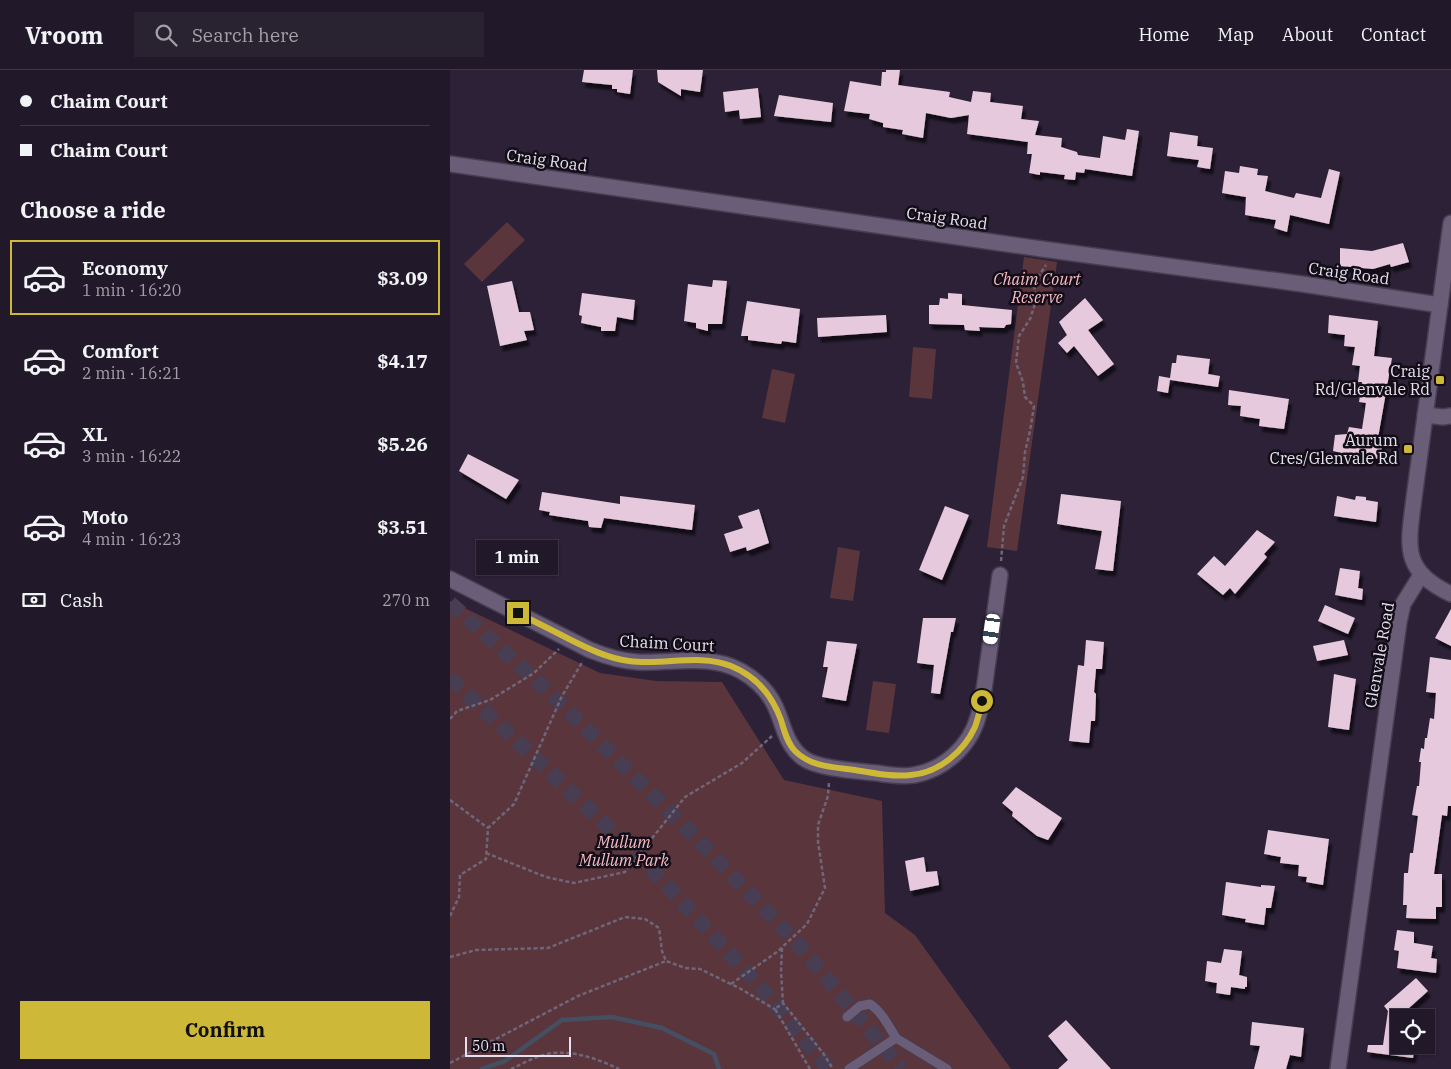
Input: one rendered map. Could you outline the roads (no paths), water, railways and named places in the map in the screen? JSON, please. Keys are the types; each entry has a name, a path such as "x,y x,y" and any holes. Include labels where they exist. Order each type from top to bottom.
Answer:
{"street":[{"name":"Craig Road","path":"450,164 1440,305"},
{"path":"1451,223 1411,524 1412,559 1415,568 1430,583 1451,594"},
{"path":"1425,415 1451,416"},
{"name":"Chaim Court","path":"450,579 590,650 617,659 648,662 704,660 732,667 748,675 764,689 775,705 788,742 794,750 811,762 831,767 912,775 933,769 946,762 964,745 975,726 982,701 1000,575"},
{"name":"Glenvale Road","path":"1338,1069 1398,630 1403,604 1421,575"}],"lane":[{"path":"847,1017 860,1006 870,1004 878,1009 896,1038 947,1069"},
{"path":"849,1069 896,1038"}],"waterway":[{"path":"482,1069 505,1061 562,1020 612,1017 662,1028 714,1054 719,1069"}],"tunnel":[{"path":"450,603 550,693 695,837 800,946 902,1069"},
{"path":"450,678 644,861 758,984 829,1069"}],"place":[{"name":"Craig Rd/Glenvale Rd","path":"1440,380"},
{"name":"Aurum Cres/Glenvale Rd","path":"1408,449"}],"park label":[{"name":"Chaim Court Reserve","path":"1037,288"},
{"name":"Mullum Mullum Park","path":"624,851"}]}
